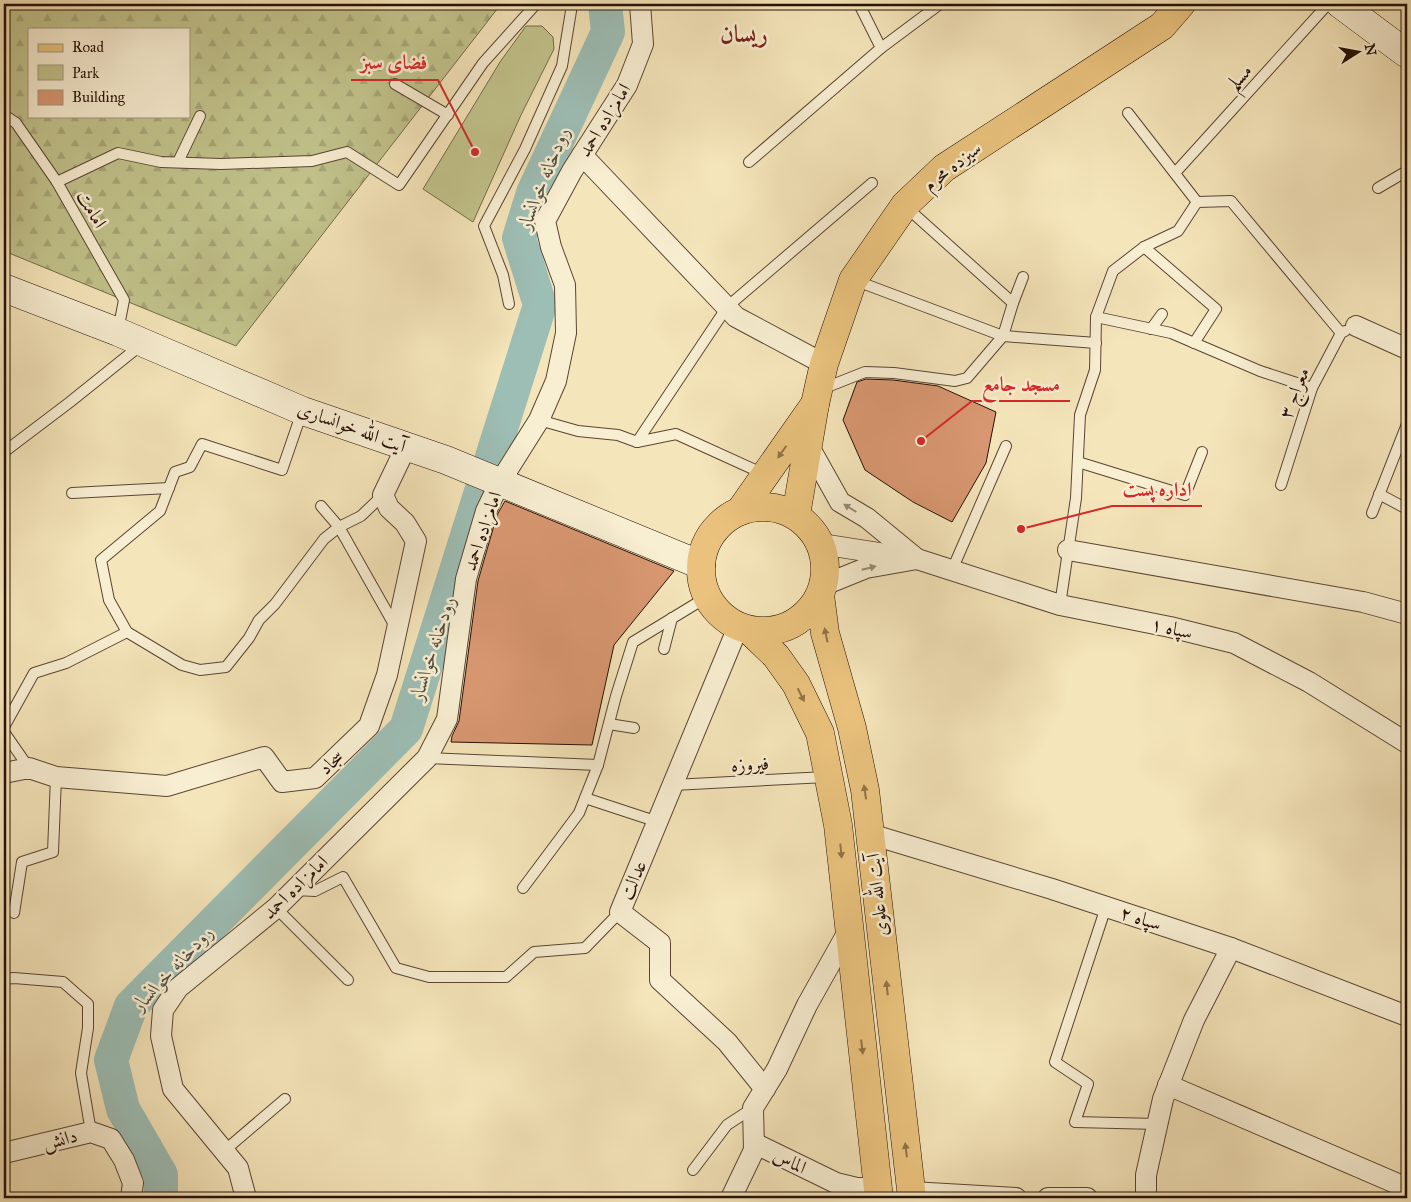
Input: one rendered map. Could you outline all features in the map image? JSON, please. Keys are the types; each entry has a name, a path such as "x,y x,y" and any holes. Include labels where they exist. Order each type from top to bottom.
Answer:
{"main road":[{"name":"سیزده محرم","path":"796,515 824,364 853,280 904,206 944,168 1162,26 1181,4"},
{"path":"1340,4 1407,54"},
{"name":"آیت الله خوانساری","path":"4,288 118,332 142,344 303,411 464,467 701,565"},
{"path":"740,511 817,397"},
{"path":"768,506 783,509 796,515 811,528 821,544 826,564 822,590 811,610 798,621 783,629 766,632 743,628 720,615 707,597 702,582 701,565 704,548 712,532 725,520 740,511 754,507 768,506"},
{"name":"آیت الله علوی","path":"822,590 825,633 852,728 865,790 911,1195"},
{"name":"آیت الله علوی","path":"743,628 776,656 796,684 820,733 838,825 878,1193"}],"street":[{"name":"امامزاده احمد","path":"246,1198 238,1168 173,1089 161,1036 163,1010 178,988 276,908 427,758 447,720 466,579 486,511 500,482 539,420 556,382 566,333 565,285 550,247 546,221 582,155 627,85 643,44 640,4"},
{"path":"582,155 736,317 824,364"},
{"path":"1348,329 1407,350"},
{"path":"808,445 840,502 867,518 917,558"},
{"path":"383,495 406,447"},
{"name":"سجاد","path":"4,773 29,768 56,777 167,786 264,757 282,782 315,778 368,726 387,676 416,541 405,523 388,508 383,495"},
{"path":"821,544 917,558"},
{"path":"1068,550 1363,602 1407,614"},
{"path":"822,590 866,568 917,558"},
{"name":"سپاه ۱","path":"917,558 1060,605 1170,627 1234,643 1308,682 1407,743"},
{"name":"عدالت","path":"743,628 673,785 620,912 660,943 660,980 727,1042 765,1089"},
{"name":"سپاه ۲","path":"870,834 1231,948 1407,1016"},
{"path":"754,1150 753,1108 777,1069 807,1005 849,930"},
{"path":"1146,1198 1146,1175 1163,1099 1194,1020 1231,948"},
{"path":"1168,1085 1407,1188"},
{"name":"دانش","path":"4,1153 91,1132 110,1139 124,1160 133,1183 131,1198"},
{"name":"الماس","path":"731,1198 754,1150 760,1146 836,1183 878,1193"},
{"path":"911,1195 1016,1198"},
{"path":"1048,1198 1086,1198"}],"lane":[{"path":"57,182 118,153 160,162 221,164 312,161 347,152 399,185 483,63 536,4"},
{"path":"509,304 503,275 484,226 525,149 562,66 571,11 570,4"},
{"path":"859,4 882,48"},
{"path":"749,162 882,48 940,4"},
{"name":"مسلم","path":"1175,173 1328,4"},
{"path":"395,84 448,115"},
{"path":"1128,112 1197,202"},
{"name":"امامت","path":"4,115 16,123 57,182 124,300 118,332"},
{"path":"178,162 200,116"},
{"path":"1378,188 1407,171"},
{"path":"637,442 727,307 872,183"},
{"path":"1197,202 1231,201 1348,329"},
{"path":"1060,605 1076,498 1080,415 1095,370 1096,317 1113,271 1144,247 1178,231 1197,202"},
{"path":"904,206 1013,303"},
{"path":"1144,247 1216,309 1194,343"},
{"path":"817,397 865,372 894,373 955,381 967,378 1003,336 1023,277"},
{"path":"853,280 1003,336 1096,343"},
{"path":"1151,329 1162,314"},
{"path":"1096,317 1171,333 1260,371 1312,388"},
{"name":"معراج ۳","path":"1281,485 1312,388 1348,329"},
{"path":"4,452 142,344"},
{"path":"303,411 282,470 202,444 190,467 175,472 160,511 101,560 109,600 127,632 182,665 200,670 226,667 249,638 259,620 275,604 324,539 339,527 361,516 383,495"},
{"path":"539,420 578,430 618,435 637,442 676,434 766,475"},
{"path":"1372,513 1407,424"},
{"path":"952,570 1006,446"},
{"path":"1078,462 1185,495 1202,452"},
{"path":"72,493 169,488"},
{"path":"1379,494 1407,509"},
{"path":"321,506 339,527 397,630"},
{"path":"522,888 578,813 585,798 598,765 633,642 707,597"},
{"path":"664,649 672,618"},
{"path":"4,727 34,673 66,663 127,632"},
{"path":"609,724 634,728"},
{"path":"4,732 29,768"},
{"path":"427,758 598,765"},
{"path":"14,913 22,862 53,852 56,777"},
{"name":"فیروزه","path":"673,785 829,777"},
{"path":"585,798 658,822"},
{"path":"294,890 316,891 343,877 396,968 429,977 506,977 534,952 585,948 620,912"},
{"path":"1106,907 1055,1062 1088,1084 1075,1122 1158,1124"},
{"path":"276,908 348,980"},
{"path":"4,979 14,978 63,982 88,1004 88,1028 81,1073 91,1132"},
{"path":"224,1151 286,1099"},
{"path":"693,1170 727,1125 753,1108"}],"green space":[{"path":"4,4 501,4 236,346 4,251"},
{"path":"526,26 542,26 553,37 554,49 521,115 473,222 423,189 500,62"}],"building":[{"path":"866,379 893,380 938,386 996,412 986,463 952,522 913,502 865,470 843,420 857,382"},
{"path":"505,501 674,571 614,645 592,745 451,742 459,721 478,581 497,515"}],"waterway":[{"name":"رودخانه خوانسار","path":"161,1198 161,1175 123,1109 111,1060 131,1006 406,729 540,305 519,238 533,193 608,32 605,4"}],"place":[{"name":"فضای سبز","path":"475,152"},
{"name":"مسجد جامع","path":"921,441"},
{"name":"اداره پست","path":"1021,529"}],"district":[{"name":"ریسان","path":"744,34"}]}
